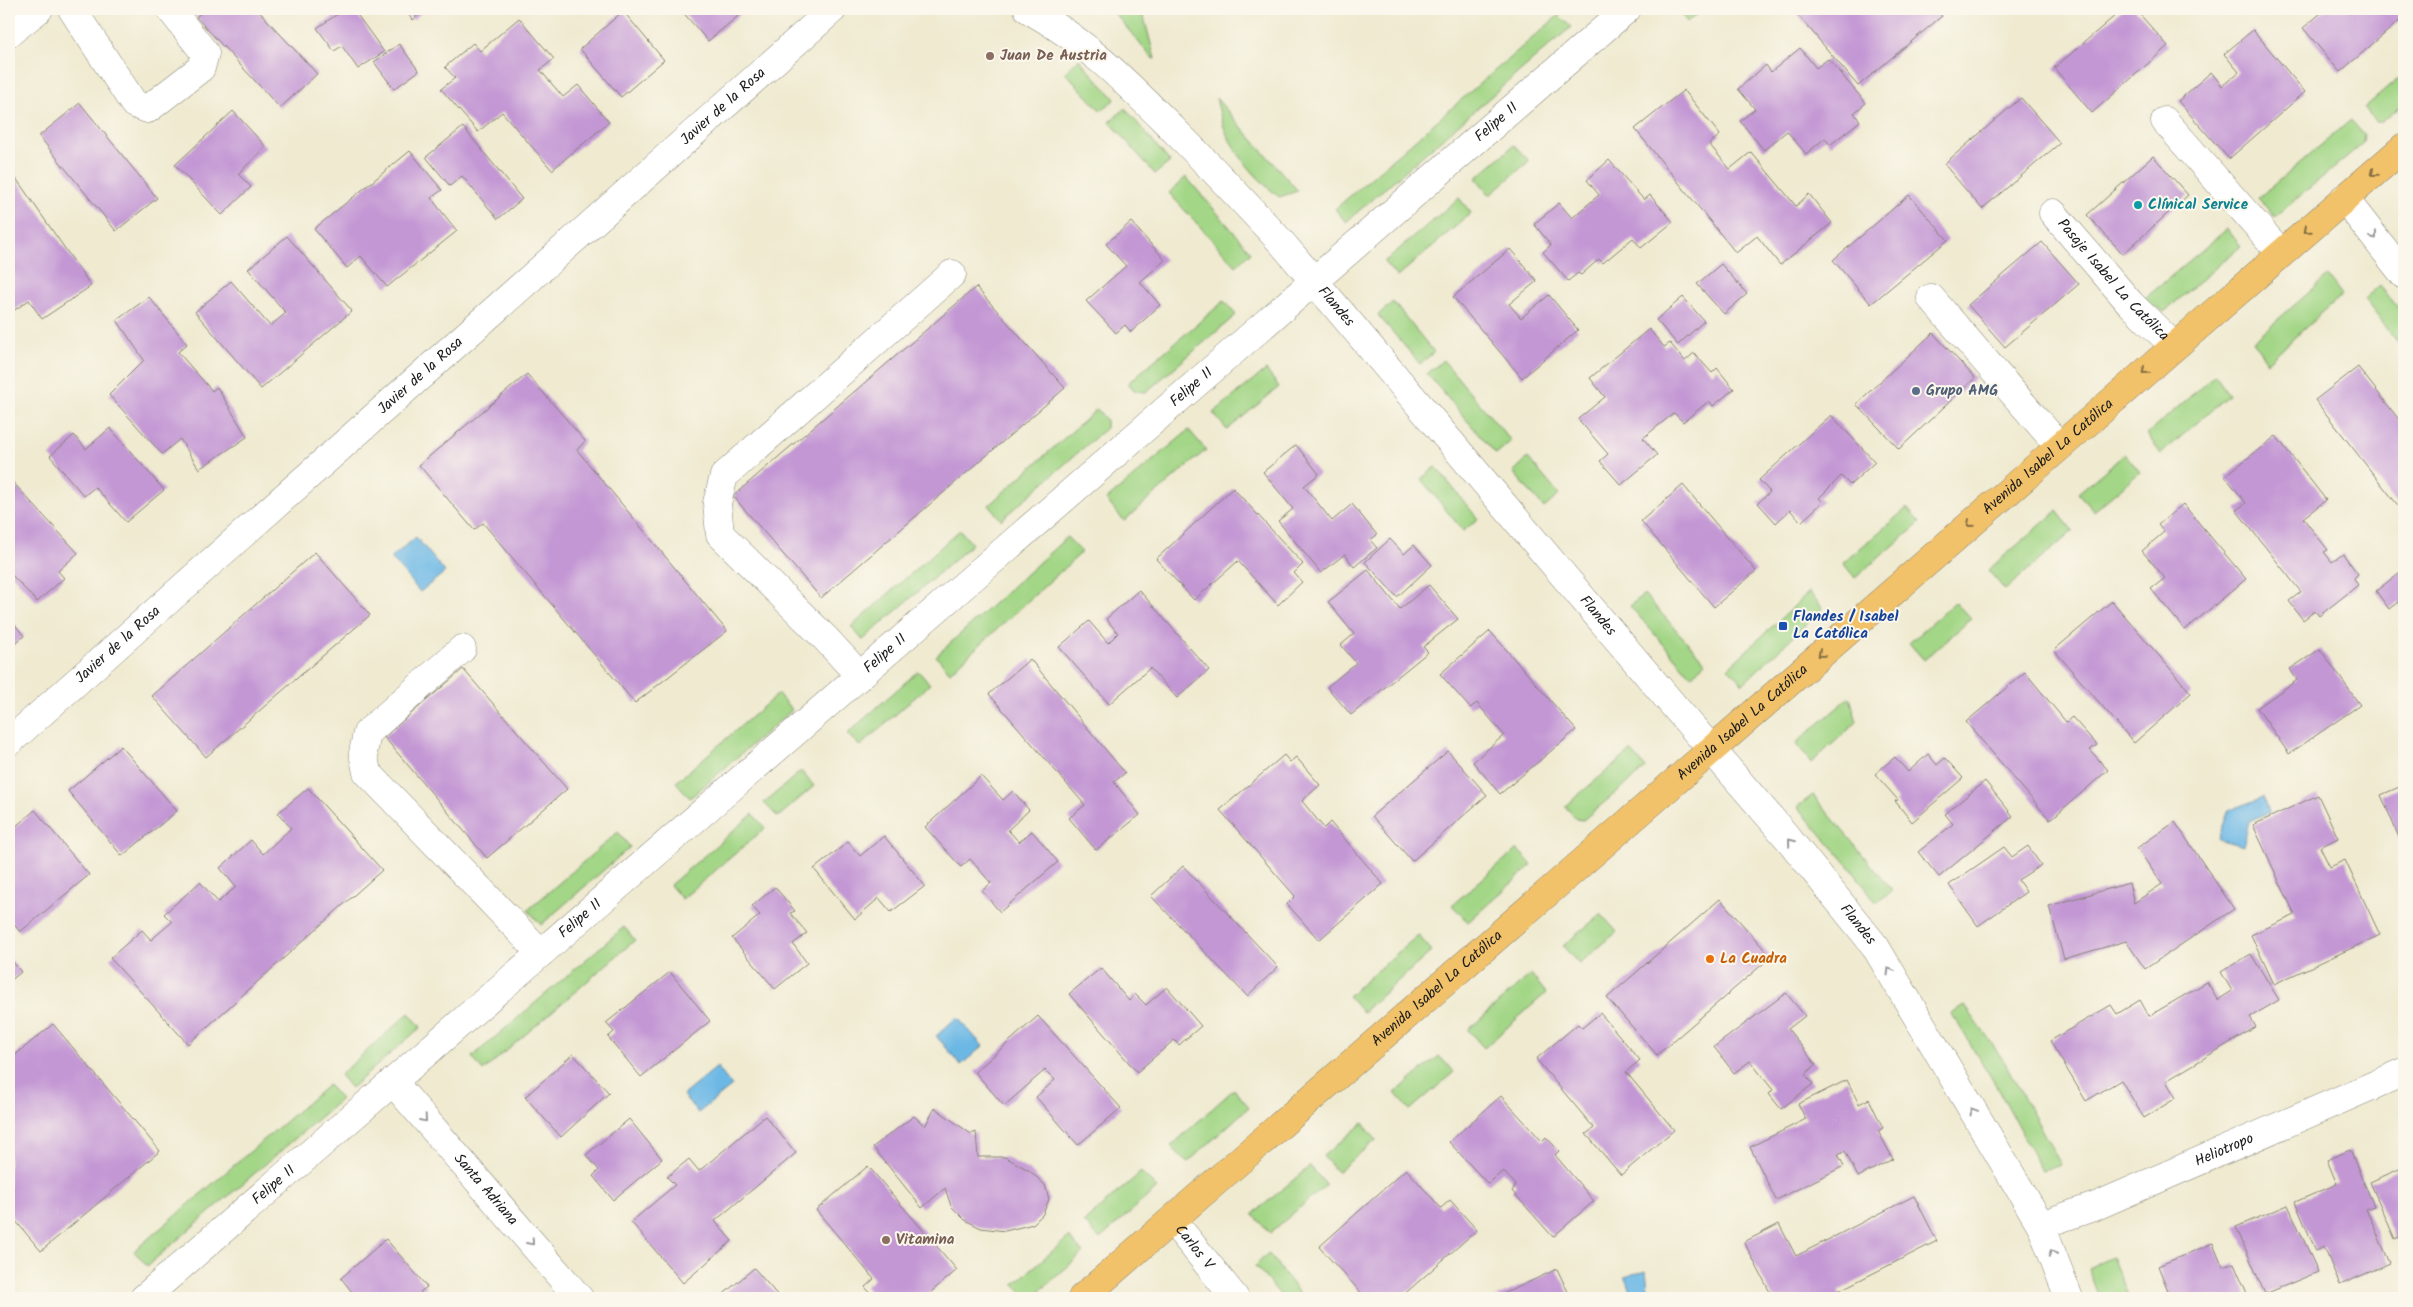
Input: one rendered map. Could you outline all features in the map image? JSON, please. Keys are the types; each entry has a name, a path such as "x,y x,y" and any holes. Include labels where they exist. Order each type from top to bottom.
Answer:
{"main road":[{"name":"Avenida Isabel La Católica","path":"1082,1298 2281,252 2404,147"}],"street":[{"path":"9,33 39,9"},
{"path":"72,9 134,104 148,109 201,68 205,53 170,9"},
{"name":"Javier de la Rosa","path":"9,742 833,9"},
{"name":"Flandes","path":"1028,9 1061,28 1114,69 1235,192 1314,281 1674,706 1712,748 1875,946 2041,1225 2069,1298"},
{"name":"Felipe II","path":"144,1298 1627,9"},
{"path":"2165,121 2281,252"},
{"path":"2344,198 2404,275"},
{"name":"Pasaje Isabel La Católica","path":"2053,213 2130,303 2174,346"},
{"path":"860,676 826,638 720,534 717,503 724,476 952,274"},
{"path":"1931,298 2059,446"},
{"path":"462,649 367,734 363,753 367,772 541,952"},
{"name":"Heliotropo","path":"2041,1225 2096,1206 2404,1072"},
{"name":"Santa Adriana","path":"392,1082 579,1298"},
{"name":"Carlos V","path":"1172,1220 1235,1298"}],"green space":[{"path":"1111,9 1138,9 1143,14 1155,59 1152,58"},
{"path":"1677,9 1704,9 1687,22"},
{"path":"1559,15 1571,27 1346,222 1335,209"},
{"path":"1079,59 1115,99 1101,111 1065,72"},
{"path":"2404,74 2404,104 2382,122 2375,122 2364,108"},
{"path":"1216,98 1298,191 1279,197 1249,168 1226,132"},
{"path":"1125,108 1170,162 1155,174 1110,122"},
{"path":"2351,120 2364,135 2363,143 2275,217 2258,198"},
{"path":"1514,145 1529,161 1490,195 1476,178"},
{"path":"1186,177 1251,252 1236,266 1169,193"},
{"path":"1459,198 1471,213 1397,277 1384,262"},
{"path":"2227,229 2241,246 2164,312 2143,300"},
{"path":"2328,276 2342,295 2267,362 2253,341"},
{"path":"2380,285 2404,316 2404,350 2364,299"},
{"path":"1224,301 1236,315 1146,392 1135,391 1128,383"},
{"path":"1393,302 1434,352 1420,364 1378,315"},
{"path":"1443,360 1511,441 1496,454 1427,374"},
{"path":"1266,370 1279,387 1227,430 1213,413"},
{"path":"2215,375 2229,395 2161,454 2147,434"},
{"path":"1097,409 1106,420 1106,428 1001,520 989,505"},
{"path":"1189,430 1206,450 1124,521 1106,500"},
{"path":"2125,454 2140,472 2094,511 2078,493"},
{"path":"1528,458 1559,495 1544,508 1513,472"},
{"path":"1436,467 1478,519 1463,531 1421,479"},
{"path":"1907,508 1920,523 1855,578 1843,563"},
{"path":"2057,511 2073,531 2005,590 1988,570"},
{"path":"960,530 972,544 863,640 851,627"},
{"path":"1067,537 1082,552 950,672 936,656"},
{"path":"1809,592 1823,608 1743,684 1728,668"},
{"path":"1644,594 1706,663 1691,676 1630,606"},
{"path":"1955,602 1971,619 1924,660 1909,643"},
{"path":"918,671 930,684 860,746 847,734"},
{"path":"778,694 792,710 690,798 676,782"},
{"path":"1850,697 1857,722 1811,763 1796,743"},
{"path":"1631,751 1646,768 1583,820 1576,819 1565,806"},
{"path":"801,771 814,786 778,817 764,803"},
{"path":"1813,795 1892,890 1877,903 1850,867 1797,807"},
{"path":"753,814 765,828 682,899 670,885"},
{"path":"618,832 630,847 541,925 528,910"},
{"path":"1517,849 1532,865 1468,922 1452,905"},
{"path":"1601,914 1617,932 1579,964 1563,946"},
{"path":"624,927 635,940 483,1071 472,1057"},
{"path":"1418,935 1432,951 1363,1012 1348,996"},
{"path":"1531,974 1546,993 1484,1048 1468,1030"},
{"path":"1965,1006 2004,1061 2061,1165 2042,1171 1997,1087 1952,1014"},
{"path":"409,1013 421,1027 351,1088 340,1075"},
{"path":"1439,1056 1454,1072 1410,1110 1395,1093"},
{"path":"328,1085 341,1099 147,1266 134,1251"},
{"path":"1234,1089 1249,1107 1187,1163 1171,1146"},
{"path":"1363,1123 1376,1140 1337,1172 1323,1156"},
{"path":"1310,1166 1326,1185 1270,1233 1253,1214"},
{"path":"1141,1172 1157,1188 1100,1239 1084,1222"},
{"path":"1069,1237 1083,1253 1032,1298 1028,1298 1014,1284"},
{"path":"1268,1253 1303,1298 1283,1298 1255,1266"},
{"path":"2112,1257 2129,1298 2099,1298 2088,1268"}],"water":[{"path":"416,537 445,572 420,592 391,558"},
{"path":"2264,797 2269,812 2249,821 2243,846 2218,839 2229,810"},
{"path":"957,1017 983,1046 961,1065 936,1036"},
{"path":"717,1067 732,1086 698,1113 683,1095"},
{"path":"1646,1270 1649,1298 1626,1298 1631,1294 1625,1277"}],"building":[{"path":"205,9 257,9 317,74 280,108 196,17"},
{"path":"345,9 353,9 384,52 358,69 342,46 334,51 317,28"},
{"path":"403,9 425,9 413,20"},
{"path":"680,9 741,9 743,12 708,41"},
{"path":"1793,9 1935,9 1942,16 1858,86"},
{"path":"2123,9 2135,9 2168,46 2092,113 2054,68"},
{"path":"2326,9 2404,9 2404,17 2340,72 2303,28"},
{"path":"623,11 664,60 621,97 580,49"},
{"path":"519,18 554,59 540,70 563,97 578,85 609,122 552,170 502,112 478,132 441,89 455,78 445,67 473,43 480,51"},
{"path":"2253,30 2305,92 2229,159 2178,101 2211,72 2222,86 2239,72 2224,54"},
{"path":"399,44 419,71 394,89 374,62"},
{"path":"1800,48 1816,68 1828,59 1866,103 1854,113 1860,121 1830,145 1825,138 1806,154 1787,131 1764,150 1740,121 1755,109 1738,89 1766,65 1771,72"},
{"path":"1684,90 1720,135 1709,144 1730,169 1751,152 1796,206 1809,194 1832,223 1780,265 1757,236 1736,253 1635,129"},
{"path":"2021,98 2060,143 1982,209 1944,164"},
{"path":"80,103 157,198 116,231 39,136"},
{"path":"233,111 266,147 238,174 251,187 222,215 175,165"},
{"path":"463,127 522,199 498,219 462,176 450,186 426,157"},
{"path":"410,151 442,190 431,198 457,231 387,287 361,256 347,268 314,229"},
{"name":"Clínical Service","path":"2153,156 2188,195 2123,254 2087,215"},
{"path":"1609,160 1644,200 1650,195 1673,222 1641,248 1633,238 1603,263 1599,259 1581,275 1578,273 1568,281 1543,252 1551,245 1534,224 1559,203 1572,218 1599,195 1587,180"},
{"path":"13,174 91,286 42,319 29,300 9,314 9,177"},
{"path":"1909,195 1948,240 1871,304 1833,260"},
{"path":"1131,222 1165,260 1140,282 1160,305 1131,332 1125,325 1116,333 1086,301 1126,266 1106,244"},
{"path":"287,236 352,311 261,389 195,312 231,281 270,326 286,313 248,269"},
{"path":"2042,242 2079,284 2005,347 1968,305"},
{"path":"1510,249 1537,281 1509,304 1521,318 1549,295 1578,330 1522,378 1453,297"},
{"path":"1721,264 1747,294 1724,314 1697,284"},
{"path":"976,287 1065,388 821,598 733,496"},
{"path":"149,297 187,344 178,352 212,391 217,387 247,437 199,469 180,439 162,454 109,395 144,360 117,320"},
{"path":"1683,297 1704,321 1678,345 1656,320"},
{"path":"1649,329 1664,347 1670,343 1685,361 1694,353 1712,373 1717,368 1734,389 1713,406 1709,401 1683,422 1674,413 1643,438 1657,455 1621,485 1600,461 1608,454 1578,419 1605,397 1590,378"},
{"name":"Grupo AMG","path":"1933,333 1975,378 1899,449 1856,404"},
{"path":"2358,367 2404,426 2404,513 2315,400"},
{"path":"527,374 585,441 577,450 727,631 635,703 483,523 474,530 419,465"},
{"path":"1831,415 1875,462 1850,485 1841,476 1819,498 1823,502 1801,522 1790,510 1776,523 1758,503 1770,492 1759,480"},
{"path":"110,428 164,490 126,522 95,487 84,496 50,456 74,435 86,449"},
{"path":"2276,436 2326,500 2303,518 2328,550 2324,552 2332,562 2343,554 2358,574 2354,578 2358,585 2319,616 2315,611 2303,620 2289,601 2301,592 2236,510 2246,503 2225,476"},
{"path":"1296,445 1319,474 1304,486 1332,521 1352,504 1377,535 1370,540 1377,548 1354,567 1345,554 1321,573 1278,521 1293,509 1263,472"},
{"path":"9,478 78,553 58,571 64,578 37,602 9,572"},
{"path":"1683,485 1756,571 1714,607 1641,521"},
{"path":"1233,488 1303,564 1294,573 1302,582 1278,605 1238,561 1194,600 1156,559"},
{"path":"2183,504 2246,579 2185,630 2151,589 2165,578 2142,551 2164,532 2158,525"},
{"path":"1390,539 1404,554 1414,545 1432,565 1397,597 1365,562"},
{"path":"315,552 370,615 206,757 152,696"},
{"path":"2404,569 2404,609 2398,602 2389,609 2376,591"},
{"path":"1368,570 1400,609 1429,585 1458,619 1423,647 1428,652 1351,715 1327,687 1356,663 1341,645 1354,634 1328,602"},
{"path":"1139,590 1209,670 1177,698 1150,668 1109,704 1059,647 1089,621 1108,643 1118,633 1106,619"},
{"path":"2112,601 2191,693 2134,743 2054,650"},
{"path":"9,617 24,636 9,649"},
{"path":"1490,631 1576,730 1500,794 1473,762 1504,735 1477,703 1470,708 1440,674"},
{"path":"2320,649 2360,705 2289,754 2257,708 2297,680 2290,669"},
{"path":"1030,659 1125,773 1114,782 1140,815 1096,850 1069,818 1085,805 989,694"},
{"path":"463,669 567,789 487,858 384,737"},
{"path":"2025,672 2066,722 2072,717 2097,745 2090,750 2108,770 2050,820 1966,722"},
{"path":"121,746 177,811 122,856 68,791"},
{"path":"1448,751 1487,795 1412,861 1372,816"},
{"path":"1928,754 1937,765 1945,758 1963,778 1912,822 1895,801 1898,800 1875,774 1895,757 1908,772"},
{"path":"1284,755 1290,762 1296,757 1320,785 1302,801 1324,828 1330,822 1383,884 1319,940 1287,904 1295,896 1220,810"},
{"path":"981,776 1003,800 1013,791 1029,810 1008,830 1019,842 1032,831 1058,862 1000,912 982,891 991,883 970,859 961,867 925,827"},
{"path":"1985,781 2013,816 1939,877 1918,852 1953,824 1945,814"},
{"path":"2404,785 2404,849 2381,795"},
{"path":"308,788 382,870 188,1044 110,958 142,930 151,940 172,922 164,914 200,882 218,902 236,887 220,868 251,840 263,854 291,828 278,813"},
{"path":"2318,795 2338,838 2320,847 2330,867 2345,860 2380,935 2274,984 2251,935 2295,915 2253,825"},
{"path":"35,810 89,875 20,932 9,918 9,832"},
{"path":"2175,822 2234,909 2145,969 2126,941 2064,959 2049,906 2129,883 2134,903 2162,884 2137,848"},
{"path":"884,836 925,886 891,912 879,898 855,919 814,869 848,842 860,856"},
{"path":"2028,846 2041,865 2018,880 2026,892 1978,926 1949,885 2004,847 2012,857"},
{"path":"1183,866 1278,967 1247,996 1151,896"},
{"path":"775,887 795,911 790,913 807,933 793,944 807,963 775,989 732,938 760,915 752,906"},
{"name":"La Cuadra","path":"1720,899 1771,957 1657,1055 1607,998"},
{"path":"2251,954 2279,1000 2250,1017 2256,1027 2166,1081 2176,1098 2144,1118 2121,1080 2086,1101 2050,1041 2111,1005 2117,1014 2140,1000 2149,1016 2207,982 2218,1000 2232,991 2221,972"},
{"path":"9,957 21,972 9,982"},
{"path":"1101,968 1129,1001 1135,994 1146,1005 1167,987 1201,1026 1179,1045 1174,1040 1137,1072 1069,994"},
{"path":"670,972 710,1021 641,1077 608,1037 614,1032 606,1023"},
{"path":"1786,993 1805,1016 1788,1029 1816,1065 1805,1074 1813,1084 1781,1109 1769,1094 1773,1090 1750,1061 1734,1073 1714,1047"},
{"path":"1600,1013 1640,1060 1626,1072 1674,1130 1621,1175 1586,1134 1594,1128 1536,1059 1578,1024 1582,1028"},
{"path":"1038,1016 1121,1108 1078,1145 1036,1097 1055,1080 1045,1070 1004,1106 975,1072"},
{"path":"53,1024 160,1151 41,1251 9,1213 9,1060"},
{"path":"573,1054 609,1093 561,1137 525,1097"},
{"path":"1847,1080 1859,1104 1869,1099 1883,1128 1878,1131 1893,1159 1858,1177 1845,1151 1838,1154 1844,1166 1776,1200 1750,1147 1806,1119 1798,1104"},
{"path":"1501,1096 1542,1141 1546,1137 1559,1151 1555,1155 1594,1201 1553,1237 1512,1191 1516,1185 1503,1171 1488,1184 1449,1142"},
{"path":"935,1108 971,1134 976,1132 978,1157 1005,1157 1030,1171 1045,1185 1049,1199 1043,1214 1033,1224 1005,1231 981,1228 965,1220 951,1206 945,1188 922,1208 873,1147 914,1116 925,1126"},
{"path":"765,1116 796,1153 715,1221 732,1241 683,1283 631,1222 675,1185 667,1177 689,1159 699,1171"},
{"path":"629,1119 662,1159 613,1200 593,1176 599,1170 586,1155"},
{"path":"2350,1150 2374,1206 2366,1209 2390,1263 2340,1285 2324,1247 2316,1251 2295,1202 2337,1184 2327,1160"},
{"name":"Vitamina","path":"868,1166 957,1270 924,1298 875,1298 865,1287 874,1279 816,1210"},
{"path":"2404,1167 2404,1235 2395,1239 2370,1182"},
{"path":"1406,1169 1441,1208 1450,1200 1477,1230 1400,1298 1366,1298 1319,1247"},
{"path":"1914,1196 1937,1241 1838,1291 1842,1298 1773,1298 1744,1242 1779,1224 1796,1256"},
{"path":"2288,1205 2318,1272 2265,1294 2236,1227"},
{"path":"386,1239 427,1287 420,1292 425,1298 345,1298 352,1292 341,1278"},
{"path":"2213,1243 2223,1267 2234,1263 2249,1298 2171,1298 2158,1266"},
{"path":"754,1268 780,1298 719,1298"},
{"path":"1557,1269 1571,1298 1495,1298"}],"place":[{"name":"Juan De Austria","path":"990,56"},
{"name":"Clínical Service","path":"2138,205"},
{"name":"Grupo AMG","path":"1916,391"},
{"name":"Flandes / Isabel La Católica","path":"1783,626"},
{"name":"La Cuadra","path":"1710,959"},
{"name":"Vitamina","path":"886,1240"}]}
